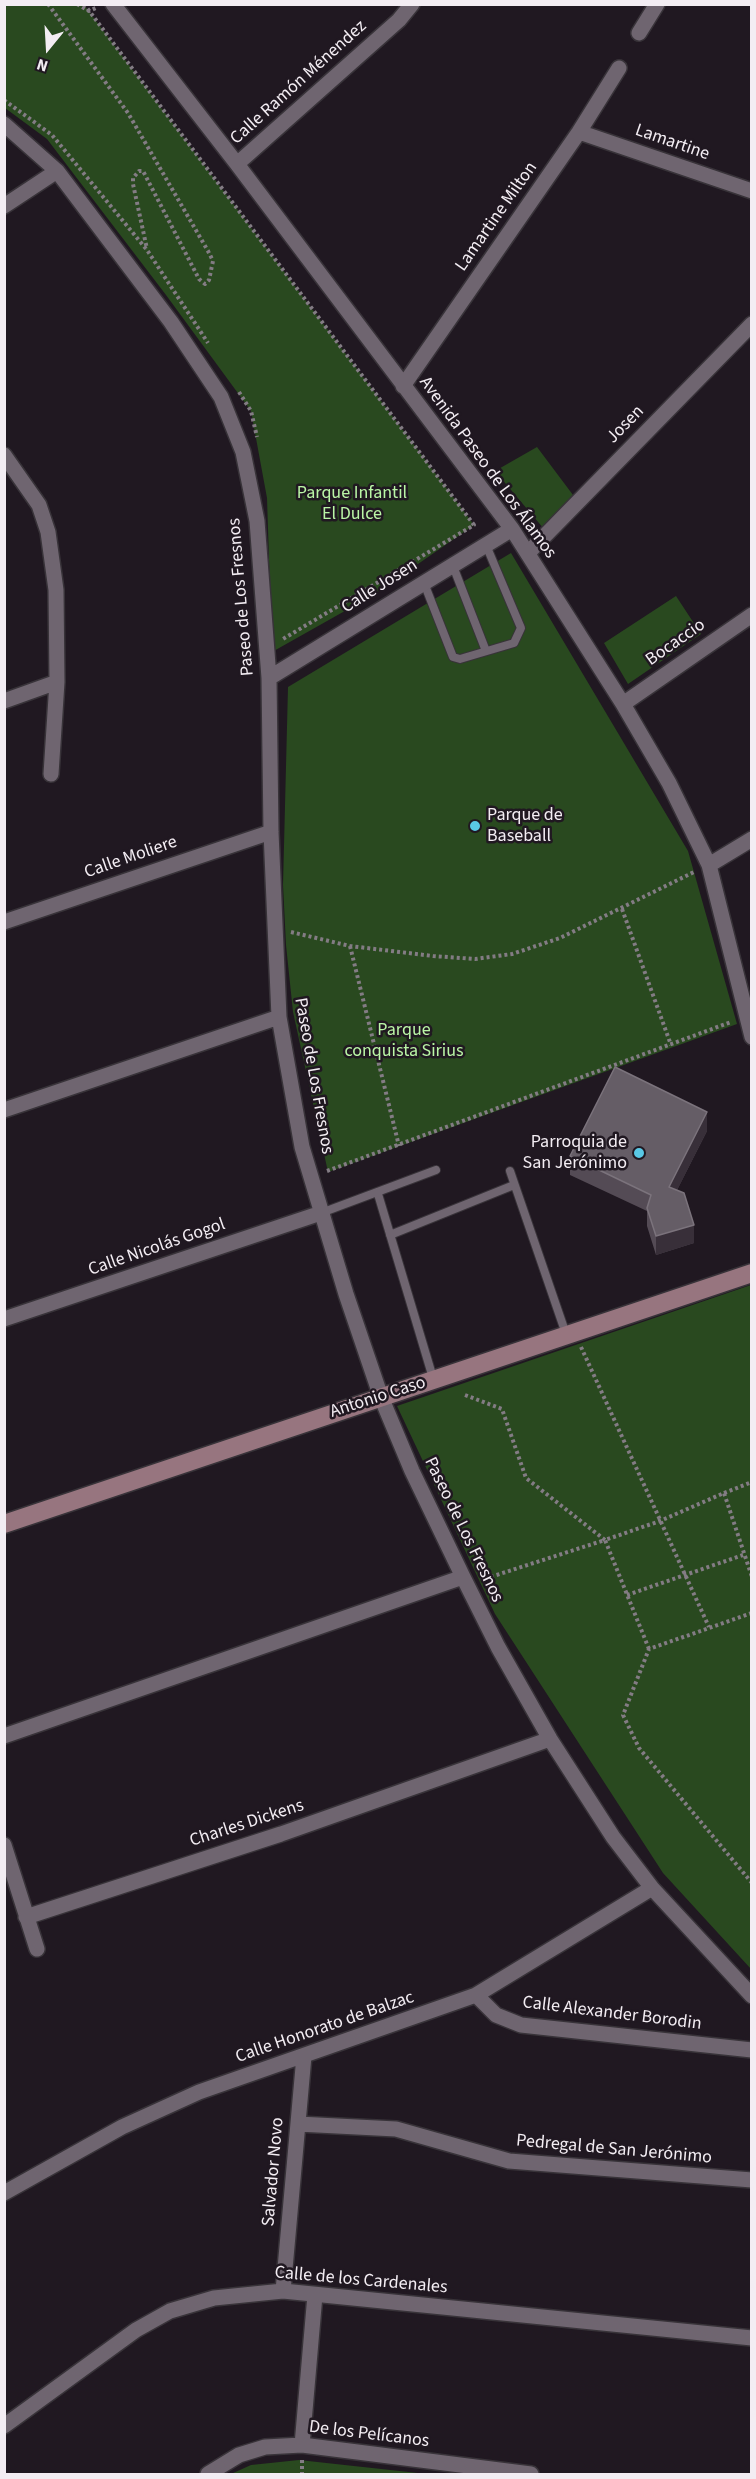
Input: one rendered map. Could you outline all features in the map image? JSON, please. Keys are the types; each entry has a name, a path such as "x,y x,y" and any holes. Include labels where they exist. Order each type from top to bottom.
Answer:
{"street":[{"name":"Avenida Paseo de Los Álamos","path":"113,4 237,164 512,529 623,704 669,783 709,865 752,1037"},
{"name":"Calle Ramón Ménendez","path":"237,164 399,20 412,4"},
{"path":"639,33 657,4"},
{"name":"Lamartine Milton","path":"403,386 579,132 619,68"},
{"name":"Paseo de Los Fresnos","path":"4,124 57,171 171,322 221,397 236,430 257,521 269,678 271,832 279,1017 302,1147 381,1397 412,1471 463,1577 498,1647 550,1738 613,1837 652,1888 752,1996"},
{"name":"Lamartine","path":"579,132 752,191"},
{"path":"4,206 57,171"},
{"name":"Josen","path":"528,553 752,324"},
{"path":"6,462 39,505 48,532 56,590 57,682 51,774"},
{"name":"Calle Josen","path":"269,678 512,529"},
{"name":"Bocaccio","path":"623,704 752,615"},
{"path":"4,701 57,682"},
{"name":"Calle Moliere","path":"4,922 271,832"},
{"path":"709,865 752,839"},
{"path":"4,1110 279,1017"},
{"name":"Calle Nicolás Gogol","path":"4,1319 321,1213"},
{"name":"Antonio Caso","path":"4,1524 752,1273"},
{"path":"4,1736 463,1577"},
{"name":"Charles Dickens","path":"26,1917 280,1834 550,1738"},
{"path":"4,1845 37,1949"},
{"name":"Calle Honorato de Balzac","path":"4,2193 122,2127 199,2092 476,1995 652,1888"},
{"name":"Calle Alexander Borodin","path":"476,1995 496,2015 521,2025 752,2050"},
{"name":"Salvador Novo","path":"283,2291 304,2056"},
{"name":"Pedregal de San Jerónimo","path":"298,2124 396,2129 509,2161 752,2181"},
{"name":"Calle de los Cardenales","path":"4,2427 136,2330 170,2312 214,2298 283,2291 752,2338"},
{"path":"302,2445 315,2295"},
{"name":"De los Pelícanos","path":"208,2475 239,2455 265,2447 302,2445 531,2475"}],"lane":[{"path":"424,583 453,657 460,659 513,643 521,628 486,545"},
{"path":"453,566 486,651"},
{"path":"321,1213 378,1194 436,1170"},
{"path":"510,1171 571,1334"},
{"path":"390,1234 514,1185"},
{"path":"378,1194 433,1380"}],"path":[{"path":"48,4 128,113 208,250 213,272 205,284 198,279 143,171 136,173 133,184 147,250 214,352"},
{"path":"77,4 89,11"},
{"path":"84,4 474,525 275,644"},
{"path":"89,11 102,4"},
{"path":"232,382 251,411 259,443"},
{"path":"275,929 350,946 475,959 512,954 560,938 709,865"},
{"path":"622,909 671,1045"},
{"path":"350,946 399,1146"},
{"path":"312,1176 746,1017"},
{"path":"571,1334 585,1358 709,1627"},
{"path":"465,1395 502,1409 526,1478 605,1540 649,1650 623,1715 639,1748 752,1883"},
{"path":"463,1577 484,1580 660,1521 752,1482"},
{"path":"724,1492 752,1577"},
{"path":"627,1595 743,1555"},
{"path":"649,1650 752,1613"}],"green space":[{"name":"Parque Infantil El Dulce","path":"4,5 84,5 474,525 375,594 272,652 267,498 251,411 47,139 5,108"},
{"path":"537,447 573,495 544,529 495,471"},
{"name":"Parque conquista Sirius","path":"511,553 688,851 737,1024 328,1172 293,1012 286,945 283,885 288,687"},
{"path":"676,596 701,634 628,684 604,643"},
{"path":"752,1285 751,1969 663,1873 495,1614 397,1406"},
{"path":"299,2460 427,2474 231,2474 251,2465"}],"building":[{"name":"Parroquia de San Jerónimo","path":"615,1067 707,1112 669,1187 684,1193 694,1225 656,1236 647,1208 651,1195 570,1156"}],"place":[{"name":"Parque de Baseball","path":"475,826"},
{"name":"Parroquia de San Jerónimo","path":"639,1153"}]}
